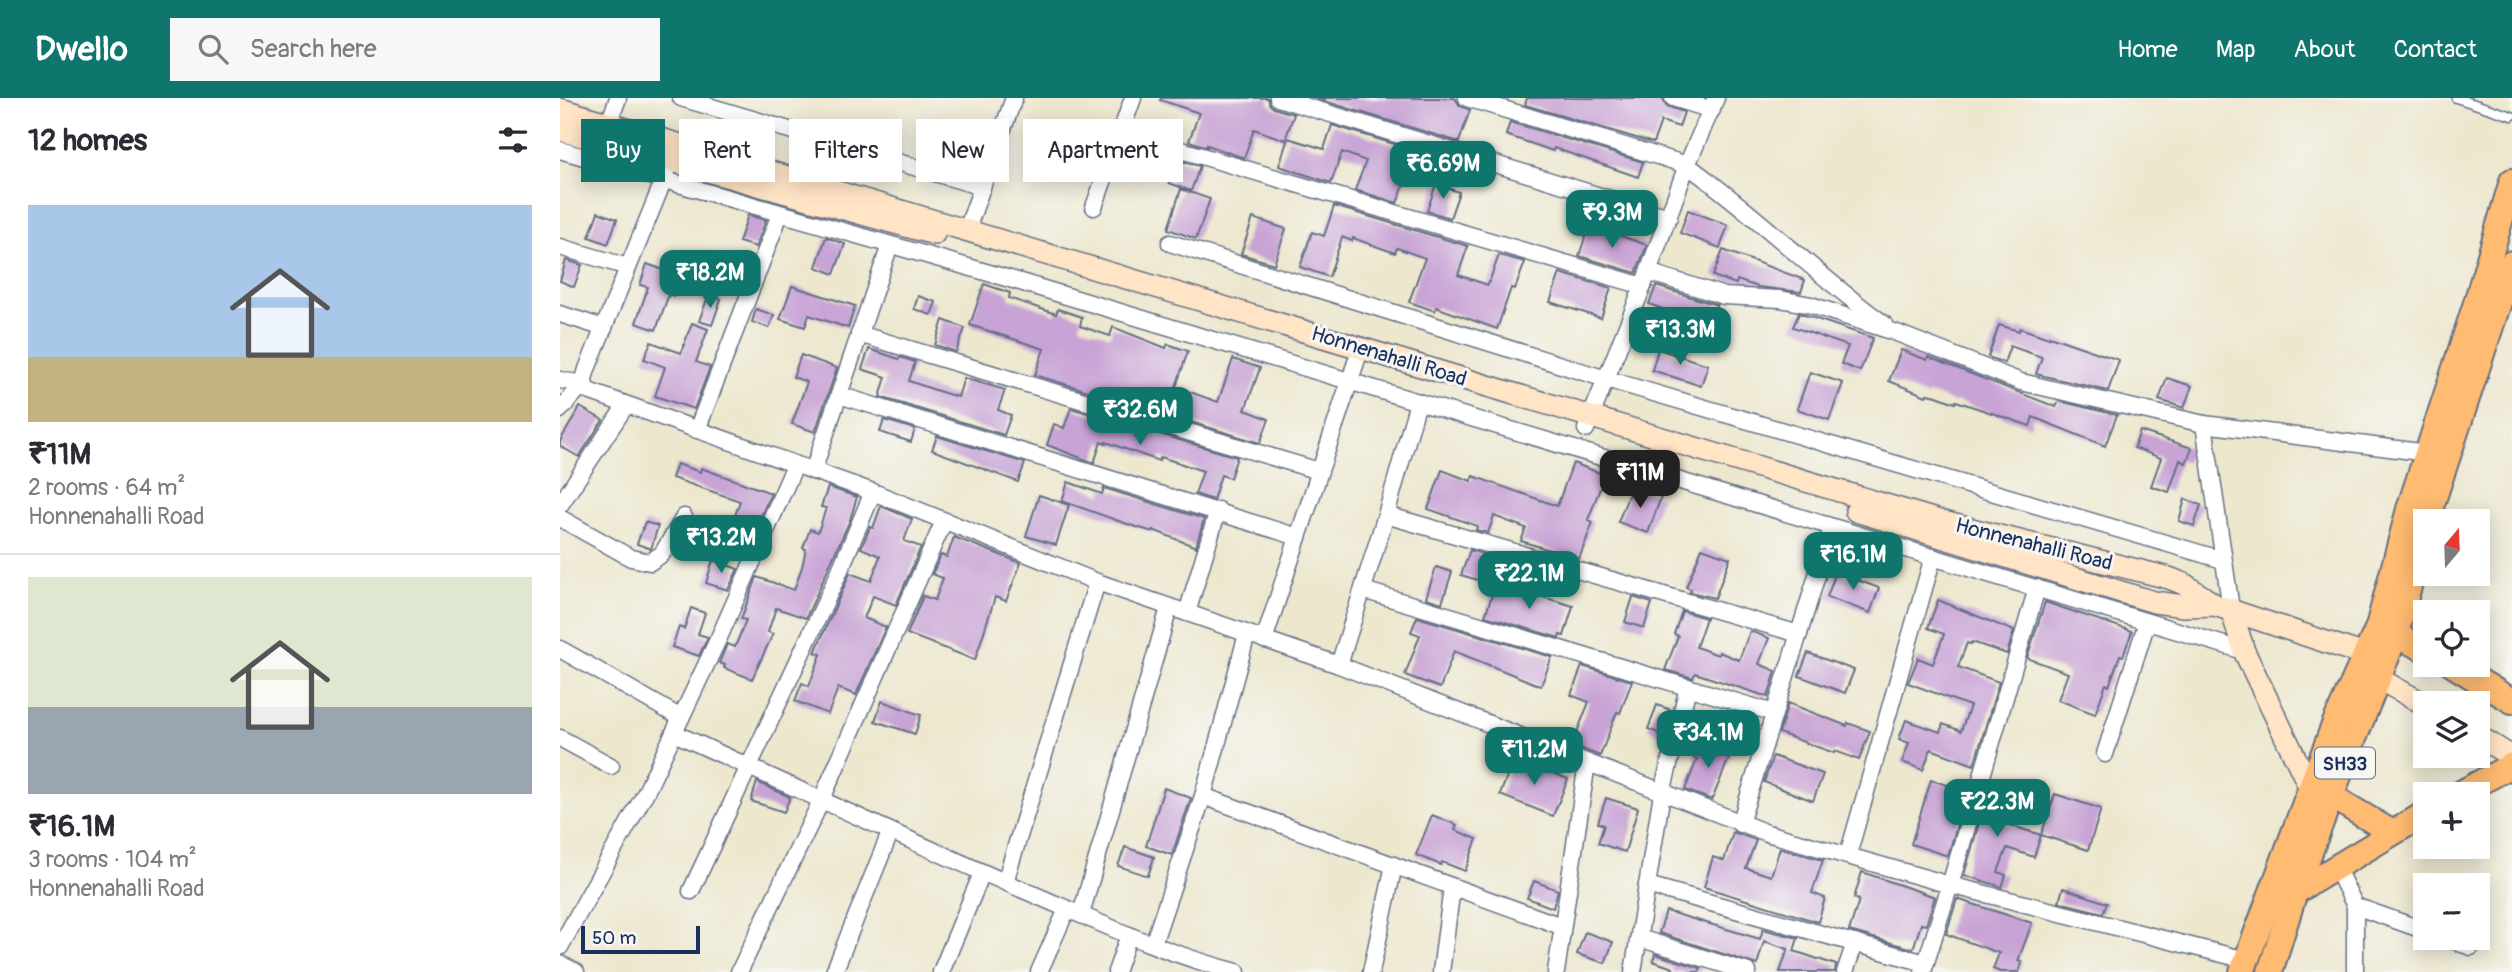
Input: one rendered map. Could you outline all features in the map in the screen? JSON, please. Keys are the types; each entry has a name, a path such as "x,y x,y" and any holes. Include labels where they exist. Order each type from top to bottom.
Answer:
{"main road":[{"path":"2387,631 2409,509 2512,181"},
{"path":"2431,509 2512,263"},
{"path":"2387,631 2413,559"},
{"path":"2387,631 2413,644"},
{"name":"SH33","path":"2244,966 2320,792 2368,667 2387,631"},
{"path":"2473,677 2512,701"},
{"path":"2481,782 2512,765"},
{"path":"2320,792 2391,832"},
{"name":"SH33","path":"2270,972 2295,892 2320,792"},
{"path":"2295,892 2413,820"}],"street":[{"path":"610,119 618,98"},
{"path":"681,98 726,104 982,187"},
{"path":"967,229 1014,98"},
{"path":"1125,119 1133,98"},
{"path":"1278,98 1669,217"},
{"path":"1466,98 1687,165 1718,187 1859,306 1897,333"},
{"path":"1588,423 1646,279 1687,165 1714,104 1673,98"},
{"name":"Honnenahalli Road","path":"560,109 595,119"},
{"name":"Honnenahalli Road","path":"560,130 675,152 967,229 1588,423"},
{"name":"Honnenahalli Road","path":"665,148 1006,255 1357,359 1943,522 2169,578 2223,607 2368,667 2413,696"},
{"path":"560,150 581,156"},
{"path":"1183,150 1646,279 1724,296 1780,299 1811,305 1897,333 2021,382 2204,424 2428,453"},
{"path":"665,175 675,152"},
{"path":"665,181 1348,381 2244,651"},
{"path":"560,410 583,384 662,182"},
{"path":"1094,207 1103,182"},
{"path":"697,430 780,214"},
{"path":"1170,243 1606,379 2223,560"},
{"path":"813,471 890,245"},
{"path":"560,247 628,268"},
{"path":"560,314 604,328"},
{"path":"859,334 1319,471"},
{"path":"1264,640 1357,359"},
{"path":"560,380 583,384"},
{"path":"583,384 585,389 591,392 873,492 1097,582 1339,665 1740,824 1950,886 2244,966"},
{"path":"839,395 1218,510 1298,537"},
{"path":"1339,665 1387,515 1418,402"},
{"path":"560,505 626,405"},
{"path":"2204,424 2223,560 2223,607 2320,792"},
{"path":"560,947 646,792 722,631 795,465"},
{"path":"691,891 837,577 873,492"},
{"path":"1187,613 1218,510"},
{"path":"1387,515 1799,634"},
{"path":"560,518 631,558 650,562 662,554 684,517"},
{"path":"739,972 822,799 944,521"},
{"path":"1740,824 1832,527"},
{"path":"1848,855 1934,557"},
{"path":"1006,882 1097,582"},
{"path":"1647,884 1855,943 1924,967 2037,588"},
{"path":"1363,590 1774,713"},
{"path":"1039,972 1074,911 1169,608"},
{"path":"2105,754 2147,622"},
{"path":"1153,944 1203,796 1247,634"},
{"path":"560,649 681,718"},
{"path":"1633,972 1662,793 1688,687"},
{"path":"674,733 982,873 1129,935 1208,965 1237,972"},
{"path":"560,738 611,766"},
{"path":"2490,743 2512,757"},
{"path":"1556,972 1587,764"},
{"path":"1203,796 1561,926"},
{"path":"834,972 890,833"},
{"path":"1370,972 1394,865"},
{"path":"2336,867 2356,906 2355,972"},
{"path":"941,972 982,873"},
{"path":"1441,972 1452,887"},
{"path":"2356,906 2413,926"},
{"path":"1116,972 1129,935"},
{"path":"1639,938 1700,965 1748,972"},
{"path":"1845,972 1855,943"},
{"path":"560,964 576,972"}],"lane":[{"path":"2456,98 2512,116"}],"building":[{"path":"1268,98 1274,108 1294,114 1285,140 1254,129 1244,158 1189,141 1199,113 1160,100"},
{"path":"1314,98 1455,98 1460,106 1470,110 1459,142"},
{"path":"1527,98 1663,98 1666,106 1684,112 1679,127 1661,121 1653,143 1525,105"},
{"path":"1510,122 1643,162 1638,177 1554,148 1553,151 1506,135"},
{"path":"1332,125 1417,151 1397,203 1355,190 1366,161 1342,152 1331,183 1279,166 1288,138 1324,149"},
{"path":"1183,162 1200,166 1191,191 1169,183 1183,182"},
{"path":"1436,184 1459,192 1450,218 1427,211"},
{"path":"1181,189 1210,199 1196,239 1168,229"},
{"path":"1334,206 1468,246 1458,275 1488,285 1499,255 1525,262 1515,289 1511,288 1497,329 1436,307 1435,311 1409,302 1425,258 1397,248 1395,253 1353,238 1352,241 1342,237 1329,277 1300,267 1312,232 1324,236"},
{"path":"1688,210 1728,225 1720,248 1680,233"},
{"path":"598,212 617,219 608,244 589,237"},
{"path":"748,215 766,220 756,247 739,242"},
{"path":"1253,218 1286,229 1274,264 1241,254"},
{"path":"1589,225 1647,245 1636,273 1579,256"},
{"path":"826,237 845,244 834,274 816,267"},
{"path":"1723,250 1805,280 1801,292 1758,287 1737,280 1736,284 1713,276"},
{"path":"566,260 582,265 574,287 560,281"},
{"path":"647,264 681,276 674,296 669,294 656,330 636,323 648,287 640,285"},
{"path":"1560,273 1611,288 1601,318 1550,302"},
{"path":"984,284 1010,293 1009,298 1056,314 1058,309 1082,317 1080,326 1110,336 1113,327 1166,348 1168,344 1188,351 1176,387 1218,402 1233,359 1260,368 1245,410 1269,419 1260,443 1035,375 1044,349 970,325"},
{"path":"792,286 855,306 848,328 809,315 805,327 780,319"},
{"path":"1656,286 1717,305 1709,326 1649,304"},
{"path":"709,294 721,299 712,325 699,321"},
{"path":"918,296 936,302 931,315 914,309"},
{"path":"756,309 774,315 769,328 752,322"},
{"path":"1799,313 1873,338 1860,371 1841,364 1848,346 1793,327"},
{"path":"943,320 965,328 956,352 935,345"},
{"path":"692,323 708,329 696,362 710,367 694,409 655,396 665,367 644,359 651,342 681,353"},
{"path":"1999,325 2049,336 2119,360 2108,391 2036,374 2042,357 2010,346 2004,363 1988,357"},
{"path":"869,349 915,362 909,381 941,392 958,397 964,378 1005,390 998,410 1011,415 1004,435 880,397 886,377 862,369"},
{"path":"1658,349 1708,365 1701,386 1652,370"},
{"path":"1901,350 1927,360 1928,357 2056,407 2059,401 2117,415 2105,446 2033,417 2030,426 1956,401 1955,403 1927,394 1926,396 1889,381"},
{"path":"801,355 837,368 815,432 792,424 807,382 793,377"},
{"path":"1810,372 1843,383 1829,420 1797,409"},
{"path":"2167,378 2192,386 2184,408 2159,400"},
{"path":"580,407 603,420 579,457 560,446 560,441"},
{"path":"1071,408 1237,457 1230,478 1221,475 1213,500 1195,494 1203,471 1161,457 1159,461 1101,442 1094,463 1047,445 1054,424 1064,428"},
{"path":"884,420 915,429 911,442 880,432"},
{"path":"2140,431 2192,448 2186,463 2180,460 2169,492 2151,486 2161,458 2134,448"},
{"path":"937,436 1025,463 1018,482 932,450"},
{"path":"1573,463 1605,475 1588,520 1593,522 1579,559 1521,541 1526,528 1494,516 1488,533 1476,530 1477,526 1428,509 1442,470 1471,481 1473,476 1557,506"},
{"path":"677,464 700,472 701,468 771,493 754,532 732,524 740,501 672,478"},
{"path":"1068,482 1102,494 1104,488 1204,519 1196,547 1153,530 1130,525 1062,501"},
{"path":"1632,486 1661,497 1648,533 1618,522"},
{"path":"828,487 857,497 850,520 806,618 776,608 768,632 773,634 752,679 724,668 725,665 719,663 727,644 735,647 746,620 741,619 757,577 794,590 810,529 818,532 826,508 821,507"},
{"path":"1039,495 1069,505 1056,545 1026,536"},
{"path":"2185,499 2201,505 2194,526 2179,521"},
{"path":"881,506 912,519 904,541 921,547 896,605 873,596 864,618 886,627 856,695 838,688 828,714 795,701 802,683 809,686 821,654 815,652 850,573 871,581 880,556 861,548 870,527 873,528"},
{"path":"645,522 658,526 651,549 637,544"},
{"path":"704,528 730,537 722,559 697,550"},
{"path":"954,537 1021,563 1006,601 995,597 975,660 907,634 923,596 935,600 943,578 932,574 941,555 947,557"},
{"path":"1702,548 1730,558 1715,598 1690,592 1691,589 1686,587"},
{"path":"1470,550 1489,556 1481,581 1461,575"},
{"path":"713,560 738,569 728,590 706,583"},
{"path":"1436,567 1452,572 1442,603 1426,598"},
{"path":"1836,572 1879,588 1870,613 1827,597"},
{"path":"1496,583 1573,606 1564,636 1560,635 1559,638 1485,616"},
{"path":"1633,597 1652,603 1644,628 1625,622"},
{"path":"1938,600 2014,631 2007,654 1972,642 1967,643 1958,667 1999,682 1974,765 1931,749 1923,770 1902,762 1909,743 1899,739 1906,720 1940,732 1943,724 1961,731 1970,706 1908,683 1918,658 1933,664 1944,634 1928,628"},
{"path":"2045,602 2132,631 2109,686 2106,684 2095,714 2058,700 2068,673 2027,658"},
{"path":"691,608 705,613 698,634 708,637 699,656 672,647 679,627 684,629"},
{"path":"1682,611 1706,618 1696,647 1718,655 1719,652 1739,660 1750,631 1769,638 1759,664 1776,671 1768,697 1695,673 1693,678 1665,670 1678,636 1674,634"},
{"path":"1417,617 1552,657 1541,686 1454,651 1440,688 1405,675 1420,635 1411,632"},
{"path":"1808,653 1854,670 1845,693 1799,676"},
{"path":"1582,666 1632,681 1600,756 1572,745 1589,702 1571,695"},
{"path":"882,701 921,715 915,734 875,721"},
{"path":"1788,703 1847,726 1848,723 1870,731 1859,760 1779,733"},
{"path":"1657,705 1671,710 1665,736 1648,729"},
{"path":"1700,741 1731,753 1712,800 1685,790 1697,759 1694,758"},
{"path":"1773,756 1823,774 1813,801 1764,782"},
{"path":"1514,758 1568,779 1553,816 1500,795"},
{"path":"1931,780 1967,791 1948,856 1911,844"},
{"path":"757,782 790,797 784,812 751,801"},
{"path":"1990,785 2016,793 2006,824 2041,835 2034,857 2007,848 1998,872 2006,875 2002,887 1964,875"},
{"path":"1164,788 1191,798 1172,855 1146,846"},
{"path":"2055,794 2101,809 2088,850 2041,835"},
{"path":"1606,798 1638,808 1625,852 1598,843 1604,825 1598,823"},
{"path":"1432,815 1457,825 1455,830 1477,839 1465,871 1416,855"},
{"path":"1733,832 1756,840 1746,868 1771,876 1780,848 1823,860 1812,893 1825,898 1818,922 1704,887 1713,857 1724,861"},
{"path":"1125,847 1154,857 1148,876 1118,866"},
{"path":"1862,872 1935,897 1926,925 1921,924 1913,949 1849,931 1859,900 1854,898"},
{"path":"1534,881 1558,890 1553,908 1527,898"},
{"path":"2063,888 2107,903 2103,913 2059,902"},
{"path":"1957,899 2032,923 2018,961 2022,962 2019,972 2000,972 1993,969 1999,953 1946,934"},
{"path":"1666,911 1760,939 1763,929 1798,938 1794,951 1836,965 1835,972 1780,972 1788,949 1764,941 1757,965 1659,933"},
{"path":"1585,932 1613,942 1605,963 1577,954"},
{"path":"1655,954 1701,968 1699,972 1672,972 1673,968 1653,961"}]}
